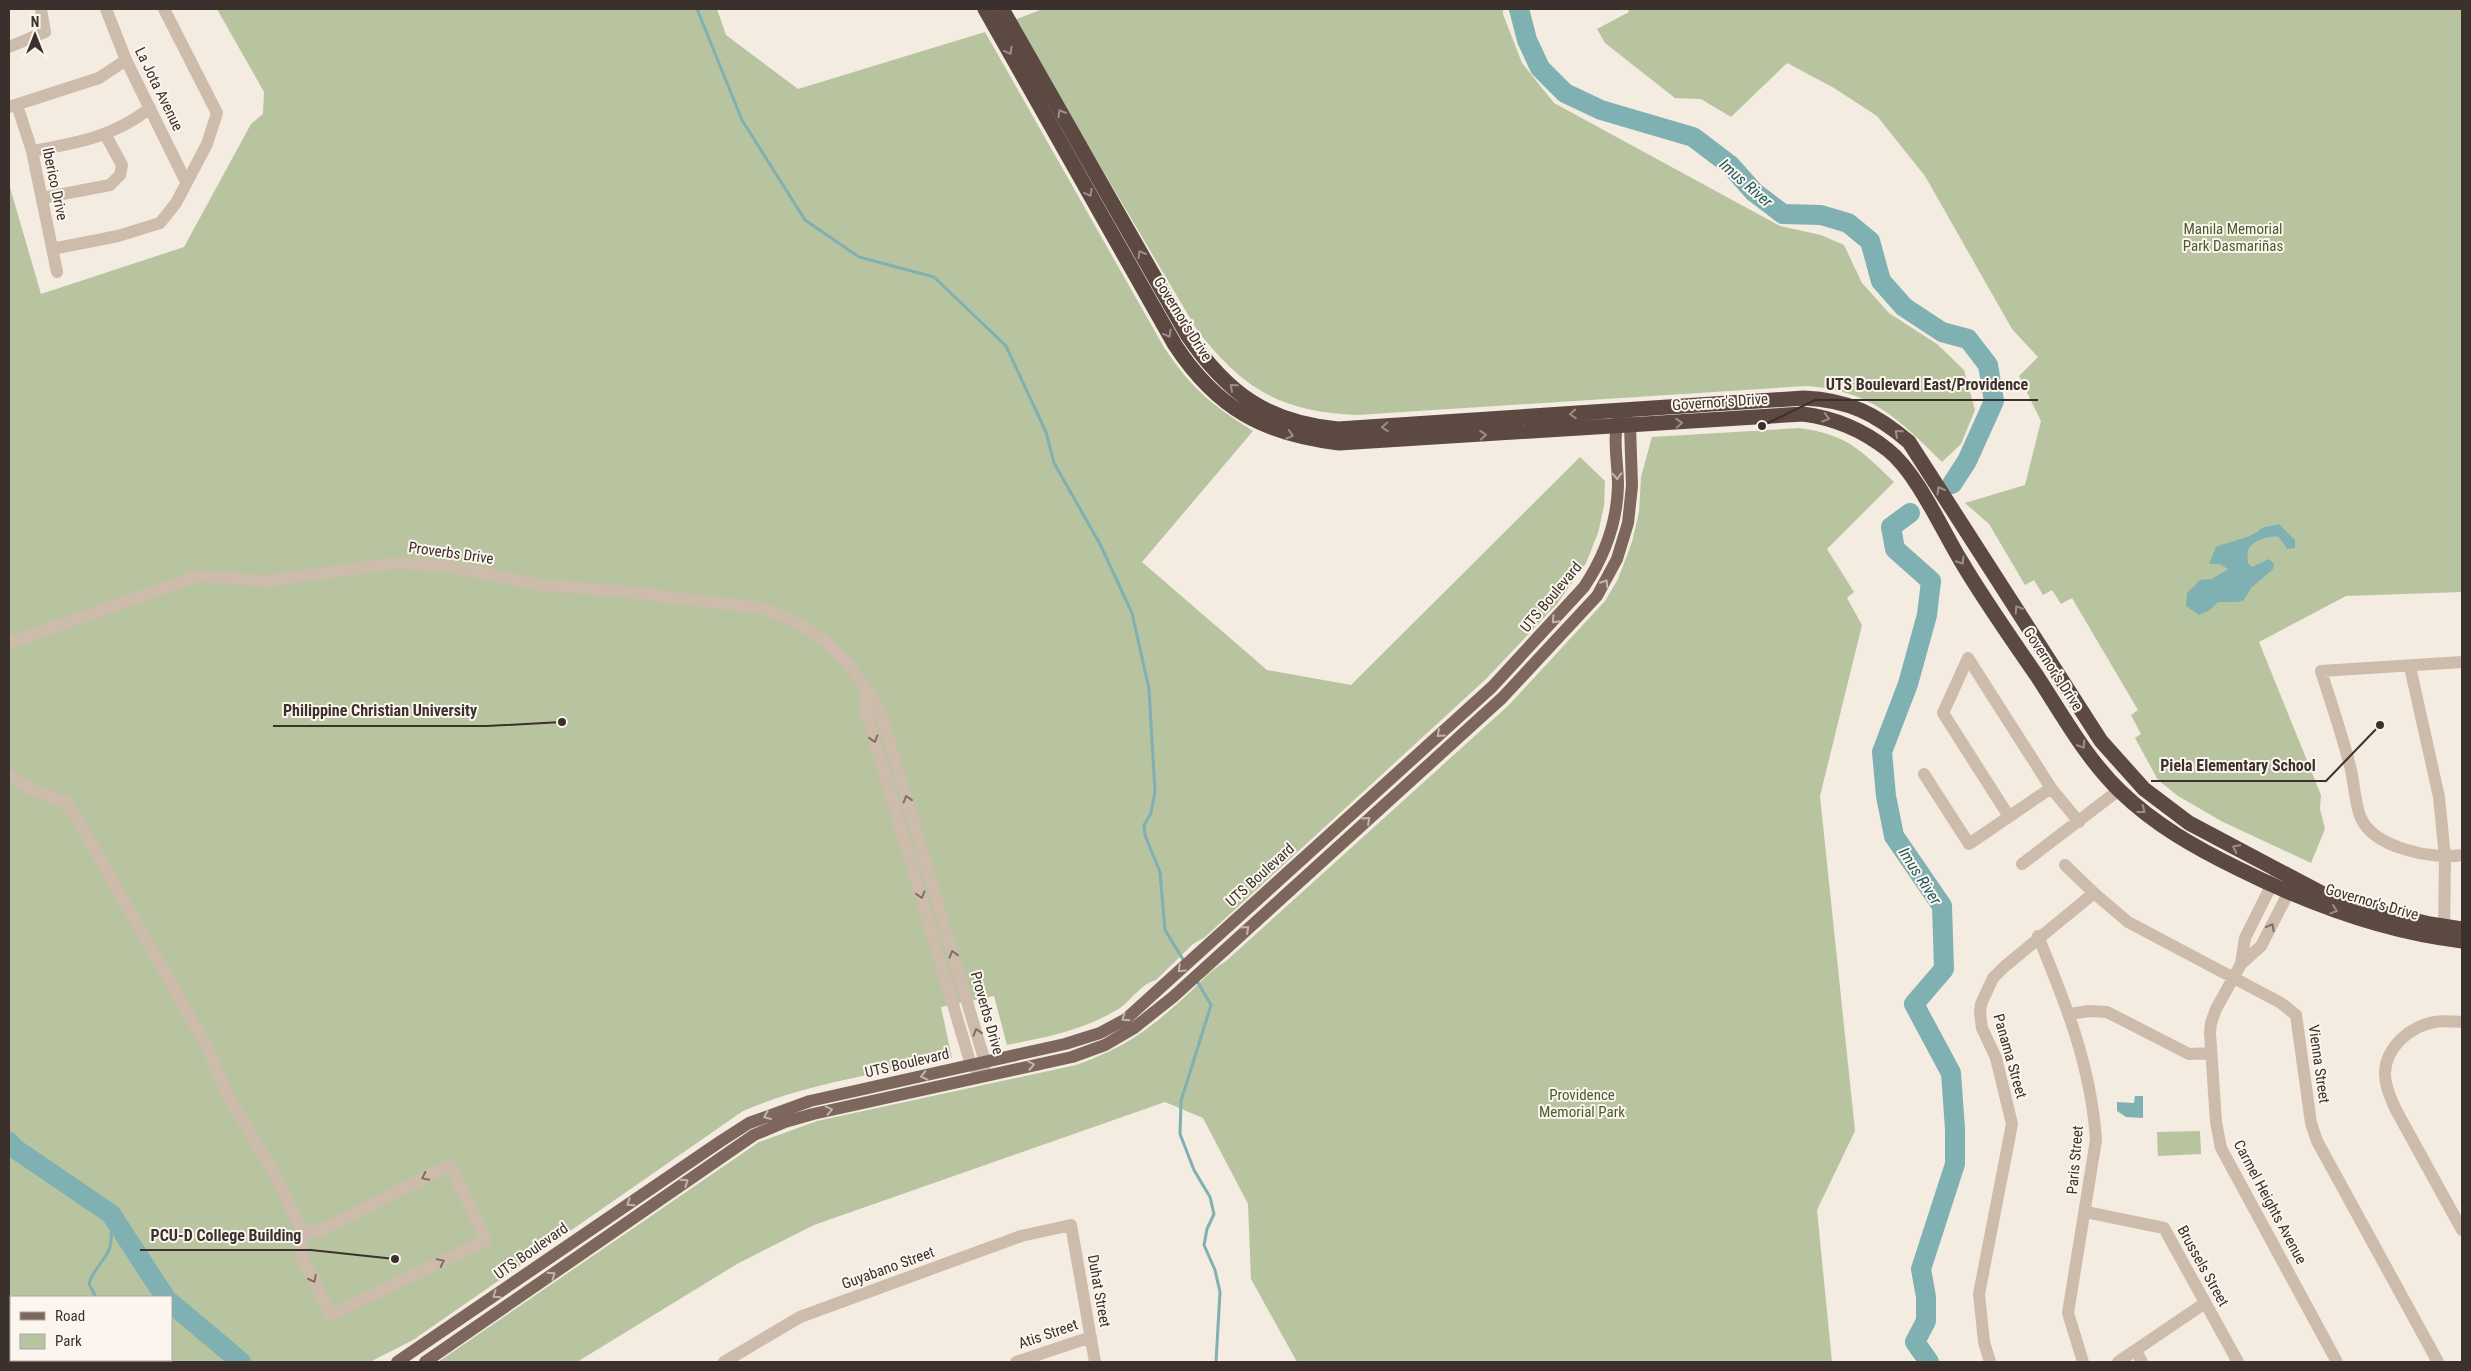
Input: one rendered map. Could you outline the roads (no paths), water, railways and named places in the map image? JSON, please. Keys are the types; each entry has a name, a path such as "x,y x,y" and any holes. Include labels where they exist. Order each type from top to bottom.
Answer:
{"highway":[{"name":"Governor's Drive","path":"985,9 1174,345 1204,383 1236,410 1289,435 1339,443 1803,414 1819,416 1864,434 1889,450 1913,479 1962,563 2088,754 2119,790 2167,829 2201,850 2288,894 2364,920 2444,933 2462,929"},
{"name":"Governor's Drive","path":"1002,9 1188,336 1216,372 1245,398 1293,422 1338,429 1804,398 1844,402 1891,426 1909,442 1952,510 1982,552 2101,741 2130,776 2162,804 2189,823 2325,895 2444,933 2462,941"}],"main road":[{"name":"UTS Boulevard","path":"425,1362 754,1135 785,1122 813,1114 983,1075 1072,1057 1105,1045 1134,1028 1172,997 1502,698 1597,596 1617,559 1628,523 1632,486 1621,410"},
{"name":"UTS Boulevard","path":"397,1362 721,1141 749,1124 810,1101 1065,1044 1100,1033 1126,1018 1163,987 1200,951 1492,687 1584,587 1596,568 1614,519 1622,426"}],"street":[{"path":"9,47 45,32 41,9"},
{"name":"La Jota Avenue","path":"106,9 126,60 186,182"},
{"path":"52,249 118,236 160,222 176,203 207,144 217,113 164,9"},
{"path":"13,106 99,78 126,60"},
{"name":"Iberico Drive","path":"13,106 32,151 57,272"},
{"path":"32,151 88,141 134,121 150,108"},
{"path":"42,198 110,185 120,175 122,165 105,134"},
{"name":"Proverbs Drive","path":"9,644 198,576 266,581 397,562 448,566 541,584 762,608 795,622 824,640 849,666 879,707 986,1062 983,1075 971,1065 866,712 867,692"},
{"path":"2008,815 1943,713 1968,658 2051,788 2079,822"},
{"path":"2462,662 2410,667 2321,671 2350,766 2361,818 2371,833 2386,843 2445,858 2462,855"},
{"path":"2410,667 2440,797 2445,858 2444,933"},
{"path":"1924,774 1969,844 2008,815 2051,788"},
{"path":"9,775 25,787 65,802 75,815 206,1045 227,1094 275,1175 303,1234 301,1254 331,1315 486,1240 450,1164 323,1229 303,1234"},
{"path":"2022,864 2119,790"},
{"name":"Vienna Street","path":"2065,865 2128,922 2281,1003 2296,1015 2311,1122 2317,1141 2438,1362"},
{"name":"Carmel Heights Avenue","path":"2242,964 2245,938 2280,870"},
{"name":"Carmel Heights Avenue","path":"2296,878 2261,946 2242,964 2216,1009 2210,1033 2216,1122 2222,1148 2337,1362"},
{"name":"Panama Street","path":"1990,1362 1984,1342 1979,1294 2012,1124 1996,1058 1982,1028 1981,1004 1993,978 2038,936 2094,893"},
{"name":"Paris Street","path":"2038,936 2070,1014 2090,1083 2095,1115 2096,1140 2086,1212 2068,1313 2084,1362"},
{"path":"2070,1014 2089,1011 2107,1012 2189,1054 2211,1053"},
{"path":"2462,1022 2435,1022 2407,1032 2392,1050 2385,1073 2388,1093 2396,1110 2462,1230"},
{"name":"Brussels Street","path":"2086,1212 2164,1228 2238,1362"},
{"name":"Duhat Street","path":"1072,1224 1095,1362"},
{"name":"Guyabano Street","path":"724,1362 800,1317 1021,1236 1072,1224"},
{"path":"2118,1362 2206,1303"},
{"name":"Atis Street","path":"1016,1362 1091,1337"},
{"path":"2136,1351 2142,1362"}],"water":[{"path":"2279,524 2295,540 2295,548 2287,549 2279,537 2266,538 2250,547 2248,563 2252,567 2269,559 2274,564 2273,569 2251,588 2244,600 2238,602 2218,602 2210,610 2199,615 2186,606 2187,593 2200,580 2212,579 2228,569 2220,564 2209,564 2216,547 2247,537 2261,528"},
{"path":"2135,1096 2143,1096 2143,1118 2126,1117 2117,1111 2117,1102 2134,1103"}],"waterway":[{"path":"697,9 742,120 805,220 859,257 934,277 1006,346 1046,432 1054,463 1100,544 1132,613 1149,689 1155,792 1151,813 1144,825 1145,835 1160,872 1165,930 1184,961"},
{"name":"Imus River","path":"1519,9 1527,40 1540,68 1565,93 1601,110 1693,137 1730,165 1754,192 1783,214 1821,215 1848,223 1870,241 1881,281 1904,307 1942,332 1968,339 1988,365 1994,401 1967,461 1952,484"},
{"name":"Imus River","path":"1910,513 1891,527 1895,549 1931,581 1927,615 1908,684 1882,752 1886,796 1894,836 1942,906 1944,969 1914,1004 1951,1073 1955,1129 1955,1164 1921,1269 1926,1297 1926,1321 1915,1342 1929,1362"},
{"path":"1197,981 1211,1005 1181,1101 1180,1134 1194,1170 1210,1197 1214,1214 1207,1229 1204,1245 1215,1270 1220,1292 1216,1362"},
{"path":"9,1142 14,1148 111,1214 164,1296"},
{"path":"95,1296 89,1284 109,1250 111,1214"},
{"path":"172,1304 241,1362"}],"place":[{"name":"UTS Boulevard East/Providence","path":"1762,426"},
{"name":"Philippine Christian University","path":"562,722"},
{"name":"Piela Elementary School","path":"2380,725"},
{"name":"PCU-D College Building","path":"395,1259"}],"park label":[{"name":"Manila Memorial Park Dasmariñas","path":"2233,238"},
{"name":"Providence Memorial Park","path":"1582,1104"}]}
